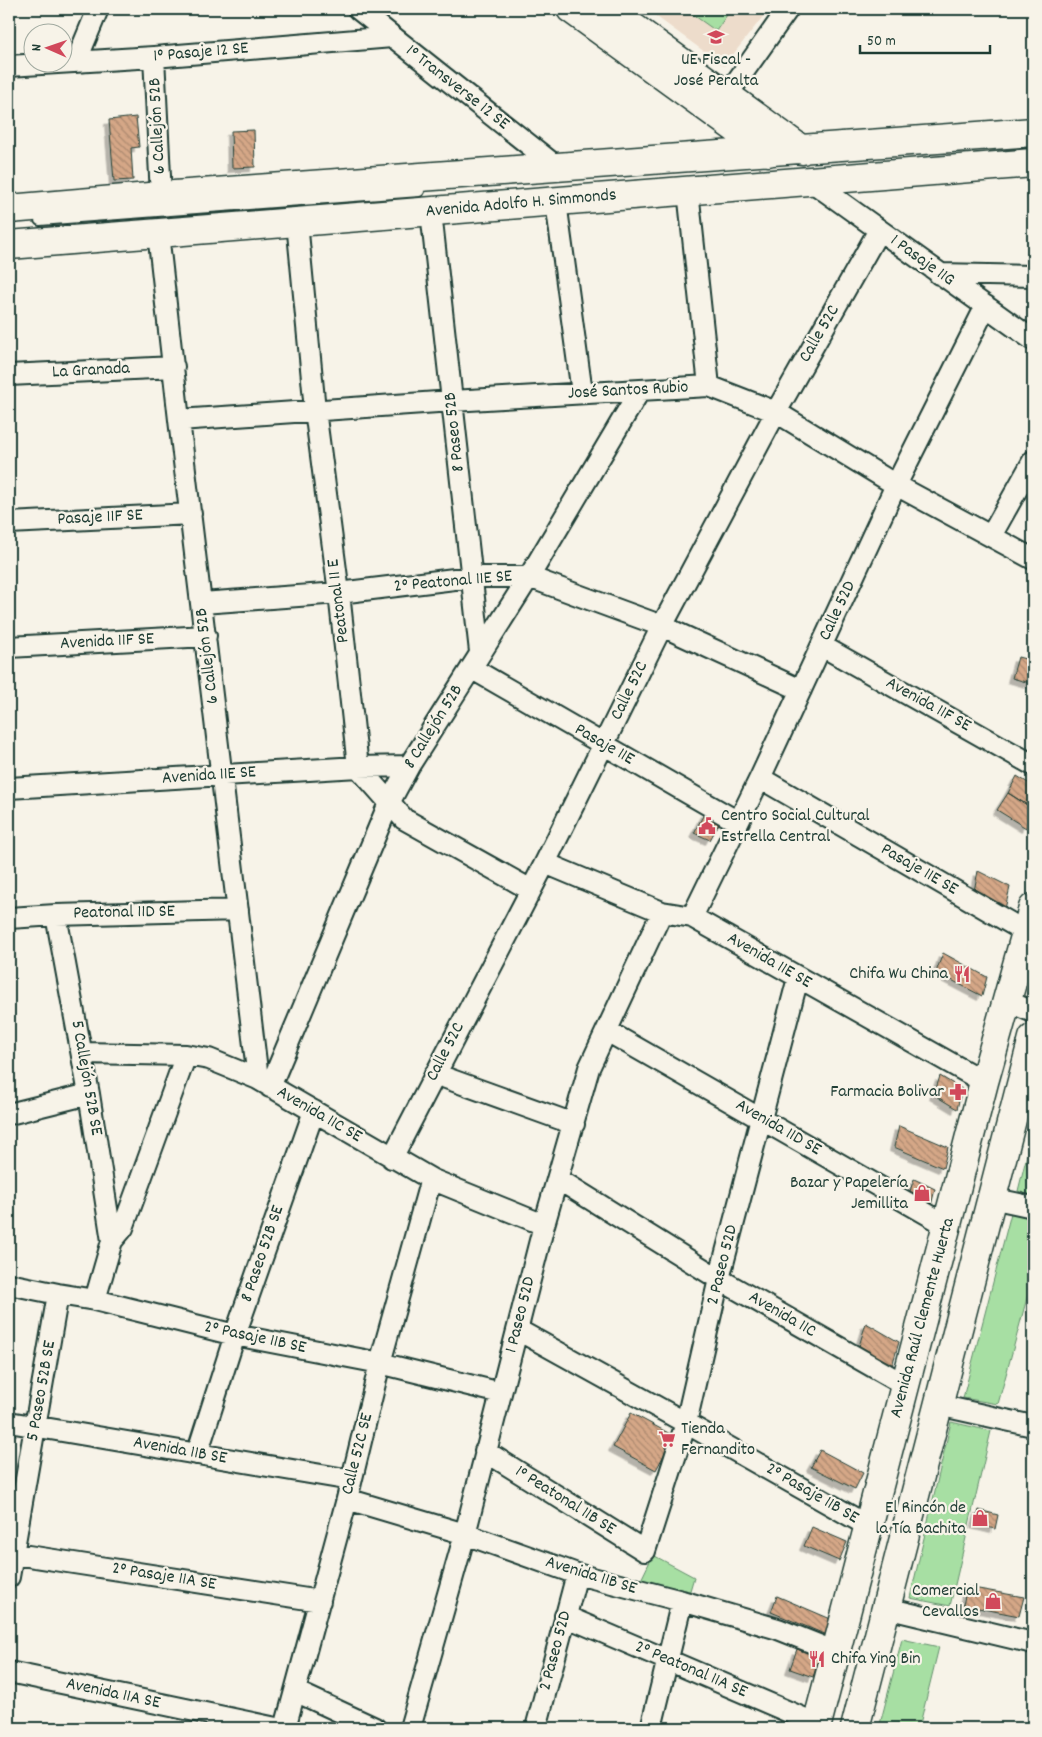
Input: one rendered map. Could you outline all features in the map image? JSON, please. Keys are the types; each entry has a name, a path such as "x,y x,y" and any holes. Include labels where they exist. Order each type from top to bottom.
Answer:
{"main road":[{"path":"571,9 721,104 803,164"},
{"path":"608,9 721,104 768,152"},
{"name":"Avenida Adolfo H. Simmonds","path":"9,245 297,222 417,202 556,202 688,191 803,164 1033,132"},
{"name":"Avenida Adolfo H. Simmonds","path":"18,215 161,196 768,152 803,164 1033,163"},
{"name":"Avenida Raúl Clemente Huerta","path":"817,1726 984,1082 1030,920"},
{"name":"Avenida Raúl Clemente Huerta","path":"855,1728 992,1198 1032,1020"}],"street":[{"path":"76,62 98,9"},
{"name":"1° Transverse 12 SE","path":"358,9 557,167"},
{"path":"721,104 788,9"},
{"name":"1° Pasaje 12 SE","path":"9,66 154,57 392,37"},
{"name":"6 Callejón 52B","path":"154,57 161,196"},
{"name":"1 Pasaje 11G","path":"803,164 879,230 1033,340"},
{"path":"688,191 709,386"},
{"name":"8 Paseo 52B","path":"417,202 452,400 471,577 475,660"},
{"path":"556,202 582,393"},
{"name":"Peatonal 11 E","path":"297,222 315,410 339,593 358,767"},
{"name":"Calle 52C","path":"392,1158 545,863 662,626 776,412 879,230"},
{"name":"6 Callejón 52B","path":"158,234 238,910 264,1083"},
{"path":"939,274 1033,276"},
{"name":"Calle 52D","path":"692,917 760,778 896,485 986,306"},
{"name":"La Granada","path":"9,375 174,367"},
{"name":"José Santos Rubio","path":"179,420 452,400 709,386 776,412 896,485 1033,559"},
{"name":"8 Callejón 52B","path":"264,1083 389,803 409,766 529,576 640,390"},
{"path":"991,536 1033,461"},
{"name":"Pasaje 11F SE","path":"9,523 191,514"},
{"name":"2° Peatonal 11E SE","path":"202,603 339,593 471,577 529,576 662,626 801,690"},
{"name":"Avenida 11F SE","path":"9,647 206,636"},
{"name":"Avenida 11F SE","path":"822,646 1033,765"},
{"name":"Pasaje 11E","path":"475,660 604,745 738,822"},
{"name":"Avenida 11E SE","path":"9,788 358,767 409,766"},
{"path":"358,767 404,819 530,890"},
{"name":"Pasaje 11E SE","path":"760,778 1030,920"},
{"name":"Avenida 11E SE","path":"545,863 662,912 692,917 984,1082"},
{"name":"Peatonal 11D SE","path":"9,918 238,910"},
{"name":"1 Paseo 52D","path":"410,1728 465,1534 544,1225 589,1068 662,912"},
{"name":"5 Callejón 52B SE","path":"56,915 82,1053 112,1241"},
{"name":"2 Paseo 52D","path":"645,1551 686,1422 719,1279 798,978"},
{"path":"1007,1001 1032,1020"},
{"name":"Avenida 11D SE","path":"607,1031 948,1226"},
{"name":"Avenida 11C SE","path":"82,1053 186,1055 209,1059 264,1083 431,1179 544,1225"},
{"path":"95,1300 112,1241 123,1228 186,1055"},
{"path":"435,1074 574,1124"},
{"path":"9,1114 89,1094"},
{"name":"8 Paseo 52B SE","path":"197,1454 235,1335 314,1111"},
{"name":"Calle 52C SE","path":"284,1728 320,1601 380,1363 431,1179"},
{"name":"Avenida 11C","path":"558,1179 719,1279 905,1385"},
{"path":"992,1198 1033,1206"},
{"name":"2° Pasaje 11B SE","path":"9,1284 95,1300 235,1335 380,1363 501,1393"},
{"name":"5 Paseo 52B SE","path":"9,1577 11,1553 36,1426 58,1294"},
{"name":"2° Pasaje 11B SE","path":"518,1330 686,1422 870,1527"},
{"path":"938,1405 1033,1426"},
{"name":"Avenida 11B SE","path":"9,1422 197,1454 349,1489 576,1574 682,1601 778,1629 836,1652"},
{"name":"1° Peatonal 11B SE","path":"485,1451 645,1551"},
{"name":"2° Pasaje 11A SE","path":"11,1553 320,1601"},
{"name":"2 Paseo 52D","path":"536,1728 576,1574"},
{"path":"650,1728 682,1601"},
{"path":"886,1608 1033,1643"},
{"name":"2° Peatonal 11A SE","path":"565,1616 817,1726"},
{"name":"Avenida 11A SE","path":"9,1672 276,1728"},
{"path":"295,1691 374,1728"}],"lane":[{"name":"Avenida Adolfo H. Simmonds","path":"803,164 1033,141"},
{"name":"Avenida Adolfo H. Simmonds","path":"350,207 1033,153"},
{"name":"Avenida Adolfo H. Simmonds","path":"18,215 160,212 417,202"},
{"path":"38,230 76,228"},
{"path":"846,1728 1032,1020"}],"shaded area":[{"name":"UE Fiscal - José Peralta","path":"646,9 769,9 724,66"}],"green space":[{"path":"685,9 731,9 716,31"},
{"path":"1033,1131 1033,1196 1018,1191"},
{"path":"1011,1213 1033,1218 1033,1276 998,1404 963,1398"},
{"path":"951,1422 991,1431 950,1606 910,1598"},
{"path":"653,1555 694,1577 689,1594 640,1582"},
{"path":"902,1639 939,1647 919,1728 879,1728"}],"building":[{"path":"136,117 139,147 131,148 133,180 114,181 109,120"},
{"path":"254,130 255,167 232,168 231,131"},
{"path":"1018,657 1033,661 1033,684 1012,678"},
{"path":"1017,776 1033,786 1032,808 1008,793"},
{"path":"1008,793 1032,808 1026,828 997,810"},
{"name":"Centro Social Cultural Estrella Central","path":"705,812 721,820 710,840 694,833"},
{"path":"978,871 1010,887 1005,909 974,891"},
{"name":"Chifa Wu China","path":"943,953 987,977 982,996 936,972"},
{"path":"940,1076 962,1089 957,1109 934,1095"},
{"path":"899,1126 948,1147 943,1168 894,1147"},
{"name":"Bazar y Papelería Jemillita","path":"914,1179 935,1189 930,1210 908,1197"},
{"path":"866,1323 899,1342 892,1366 859,1346"},
{"path":"631,1413 674,1436 656,1470 613,1447"},
{"path":"820,1450 863,1473 855,1489 811,1467"},
{"path":"979,1510 998,1515 995,1529 975,1524"},
{"path":"812,1527 847,1542 839,1561 804,1546"},
{"name":"Comercial Cevallos","path":"967,1587 1024,1597 1019,1616 963,1605"},
{"path":"777,1596 833,1620 827,1635 771,1612"},
{"path":"797,1649 820,1657 813,1677 790,1669"},
{"path":"781,1720 798,1727 778,1728"}],"place":[{"name":"UE Fiscal - José Peralta","path":"716,37"},
{"name":"Centro Social Cultural Estrella Central","path":"707,826"},
{"name":"Chifa Wu China","path":"962,974"},
{"name":"Farmacia Bolivar","path":"958,1092"},
{"name":"Bazar y Papelería Jemillita","path":"922,1193"},
{"name":"Tienda Fernandito","path":"667,1439"},
{"name":"El Rincón de la Tía Bachita","path":"980,1518"},
{"name":"Comercial Cevallos","path":"993,1601"},
{"name":"Chifa Ying Bin","path":"817,1659"}]}
